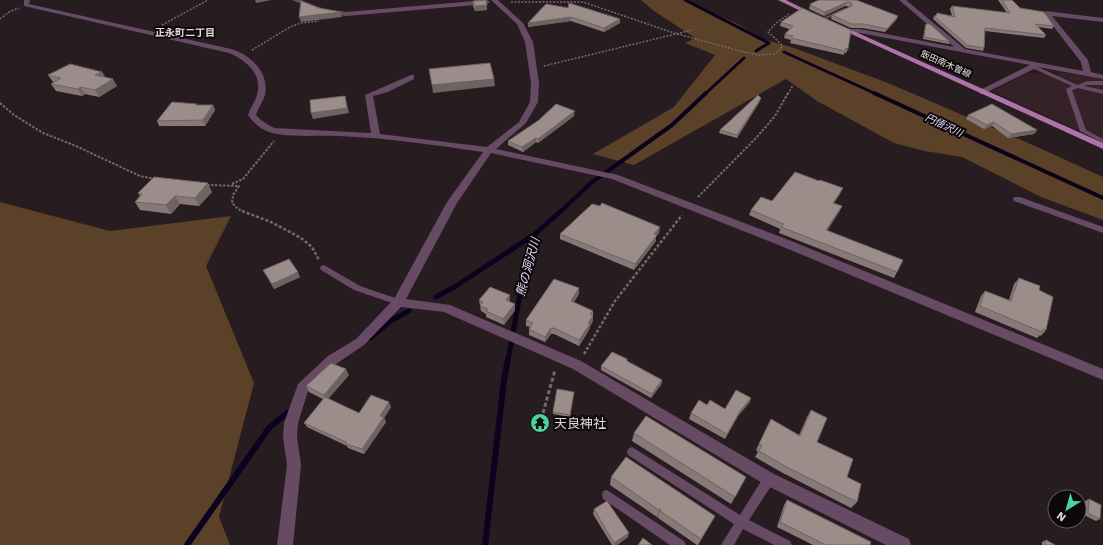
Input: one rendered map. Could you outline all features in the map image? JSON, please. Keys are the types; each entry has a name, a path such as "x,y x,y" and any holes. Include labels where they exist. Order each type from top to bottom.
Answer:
{"main road":[{"name":"飯田南木曽線","path":"781,0 1103,146"}],"street":[{"path":"285,545 294,465 290,436 290,423 303,388 332,360 360,342 398,302 452,202 489,150 522,122 534,102 535,83 529,42 520,23 494,1 346,14 324,11 295,0"},
{"path":"902,0 963,50"},
{"path":"27,3 231,51 243,56 255,67 263,83 261,96 252,115 259,123 271,130 281,132 339,133 376,136 489,150 615,177 785,243 1103,375"},
{"path":"1088,75 1085,62 1046,13 1103,20"},
{"path":"848,31 860,31 963,50 1034,66 1103,77"},
{"path":"983,92 1034,66"},
{"path":"376,136 369,95 385,90 411,77"},
{"path":"398,302 446,308 577,365 769,479 903,545"}],"lane":[{"path":"822,19 848,8"},
{"path":"1034,66 1076,86 1103,93"},
{"path":"1103,83 1088,83 1069,89 1083,131 1103,141"},
{"path":"1017,199 1103,230"},
{"path":"324,268 357,288 398,302"},
{"path":"632,452 741,522 786,545"},
{"path":"727,545 769,479"},
{"path":"607,495 680,545"}],"path":[{"path":"154,34 159,27 208,0"},
{"path":"494,1 584,1 674,33 740,52 758,55 775,54 782,47 781,44 768,32 776,22 785,15 800,9"},
{"path":"0,18 27,3"},
{"path":"243,56 290,27 301,23 322,20"},
{"path":"532,69 674,33 692,30"},
{"path":"577,365 615,301 689,206 756,138 775,116 792,86"},
{"path":"0,103 14,115 43,133 76,146 140,176 163,180"},
{"path":"232,185 243,179 281,132"},
{"path":"200,185 239,186 233,195 232,203 238,209 271,222 301,238 312,247 324,268"},
{"path":"543,413 555,369"}],"shaded area":[{"path":"641,0 688,0 707,11 736,23 763,39 794,48 888,83 1103,177 1103,220 1041,197 962,157 925,151 894,143 817,101 786,79 634,165 593,154 674,107 715,55 685,43 695,38 654,11"},
{"path":"1062,72 1103,79 1103,142 992,91 1027,73 1057,75"},
{"path":"0,202 110,231 231,216 206,266 254,383 219,517 230,545 0,545"}],"building":[{"path":"486,0 487,5 475,6 473,1"},
{"path":"819,0 856,0 898,16 887,29 864,24 852,24 832,15 852,6 852,3 847,2 825,12 810,5"},
{"path":"1002,0 1012,0 1020,8 1044,12 1054,26 1035,24 1046,35 985,28 984,48 967,45 934,16 936,16 937,13 955,17 952,6 1010,13"},
{"path":"301,1 319,8 341,12 299,17"},
{"path":"569,3 620,19 604,28 571,17 528,23 546,4 568,8"},
{"path":"802,8 851,30 848,49 846,48 845,51 791,38 793,36 785,34 793,26 781,22"},
{"path":"926,24 930,24 950,42 924,37"},
{"path":"490,63 494,79 432,85 429,69"},
{"path":"70,64 102,72 95,75 113,79 95,90 80,87 78,89 51,84 61,78 48,75"},
{"path":"758,95 761,98 737,135 720,130"},
{"path":"345,96 347,108 311,113 310,100"},
{"path":"172,102 197,104 196,105 213,105 203,120 157,121"},
{"path":"556,104 575,111 538,139 536,138 522,147 508,141 539,120"},
{"path":"992,104 1037,130 1011,134 994,122 987,125 968,115"},
{"path":"795,172 843,188 833,203 842,206 826,230 903,260 897,272 781,227 784,224 751,210 761,197 772,201"},
{"path":"154,177 208,183 195,198 175,196 166,205 135,202 142,194 138,193"},
{"path":"602,203 660,227 654,234 657,235 635,264 560,234 592,204 600,206"},
{"path":"289,259 298,272 272,284 263,270"},
{"path":"1019,278 1040,286 1039,290 1053,297 1046,330 1043,329 1042,332 980,306 985,291 1011,301"},
{"path":"554,279 579,288 571,301 593,311 590,314 593,316 588,323 590,324 579,340 554,328 551,328 545,337 529,329 533,323 526,320"},
{"path":"490,287 510,295 506,300 515,304 503,319 486,311 488,309 480,306 483,302 479,300"},
{"path":"612,352 627,359 627,361 662,380 652,394 601,366"},
{"path":"331,363 346,369 324,395 306,386"},
{"path":"557,389 574,392 570,415 553,412"},
{"path":"736,390 751,398 740,411 727,434 691,413 699,400 707,405 710,400 725,409"},
{"path":"371,395 389,402 380,416 384,417 362,449 346,444 346,442 304,423 325,397 359,413"},
{"path":"811,410 827,418 817,442 853,459 847,477 861,484 857,502 785,466 759,451 762,445 759,444 771,419 800,436"},
{"path":"646,416 746,477 735,497 634,433"},
{"path":"626,457 715,516 701,539 660,511 661,509 659,510 611,477"},
{"path":"1089,499 1101,505 1100,519 1088,513"},
{"path":"787,500 871,542 870,545 826,545 780,522"},
{"path":"607,501 629,533 614,543 594,509"},
{"path":"643,538 652,545 638,545"},
{"path":"1046,540 1055,545 1045,545"}],"waterway":[{"name":"円悟沢川","path":"685,0 769,43 756,51"},
{"name":"円悟沢川","path":"784,52 876,94"},
{"name":"熊の洞沢川","path":"705,94 744,58"},
{"name":"熊の洞沢川","path":"560,212 591,183 672,125 706,93"},
{"name":"円悟沢川","path":"874,93 1103,198"},
{"name":"熊の洞沢川","path":"535,234 561,211"},
{"path":"436,297 456,286 535,234"},
{"name":"熊の洞沢川","path":"508,360 523,278 535,234"},
{"path":"370,338 392,320 409,311"},
{"name":"熊の洞沢川","path":"485,545 504,380 508,359"},
{"path":"187,545 269,428 287,413"}],"place":[{"name":"天良神社","path":"540,423"}],"district":[{"name":"正永町二丁目","path":"185,32"}]}
